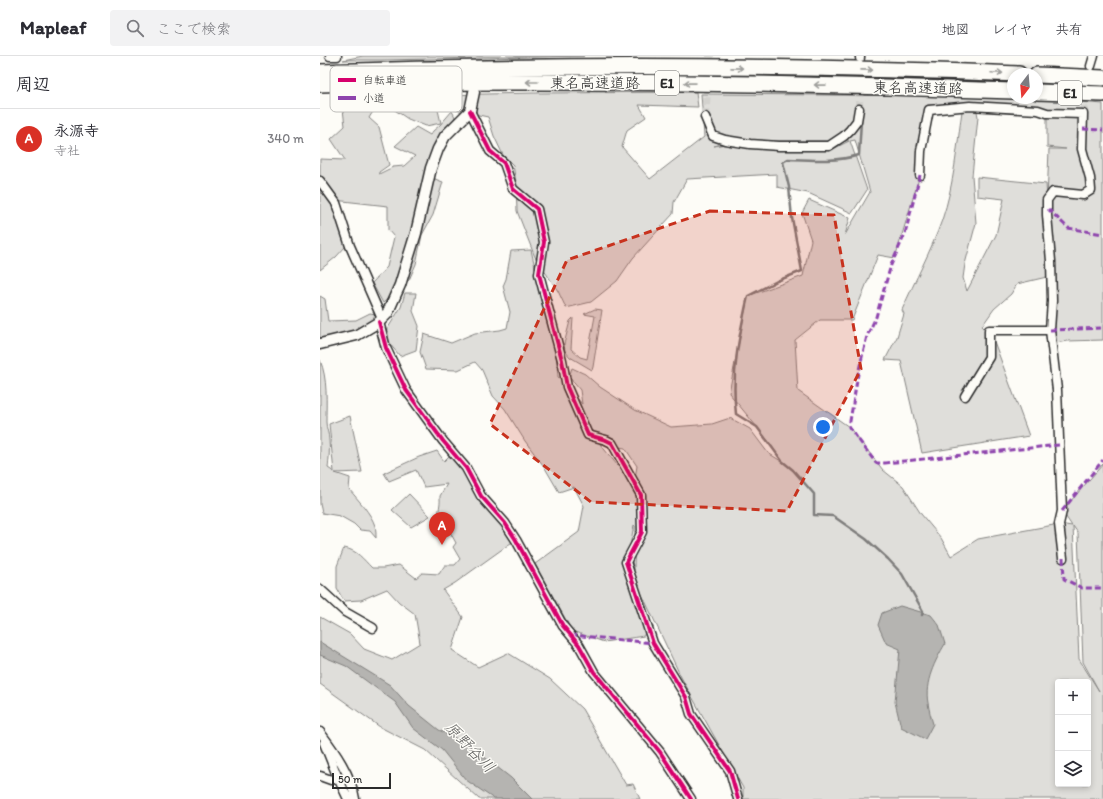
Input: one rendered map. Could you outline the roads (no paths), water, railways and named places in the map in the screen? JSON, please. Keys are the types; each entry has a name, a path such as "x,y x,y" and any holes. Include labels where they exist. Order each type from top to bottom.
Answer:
{"highway":[{"name":"東名高速道路","path":"462,68 585,66 938,71 1007,74"},
{"name":"東名高速道路","path":"320,72 330,72"},
{"name":"E1","path":"1043,75 1103,78"},
{"name":"東名高速道路","path":"462,82 619,82 1007,91"},
{"name":"東名高速道路","path":"320,84 330,84"},
{"name":"E1","path":"1043,92 1103,94"}],"street":[{"path":"330,56 337,56"},
{"path":"1091,66 1094,56"},
{"path":"320,344 357,335 381,321 387,314 400,285 416,233 431,168 438,149 445,136 470,111 474,92"},
{"path":"920,175 921,151 929,110 970,106 1083,114 1082,149 1090,178 1091,190 1083,195 1053,192 1047,200 1047,230 1052,283 1050,330 1056,390 1062,511 1059,524 1063,558"},
{"path":"705,117 713,136 725,140 779,146 829,146 850,130 857,121 859,109"},
{"path":"470,111 490,151 504,163 514,189 537,209 544,242 539,274 562,360 566,387 588,435 606,440 612,444 641,495 642,532 626,562 653,643 686,697 691,714 730,771 738,799"},
{"path":"320,181 336,203 350,246 381,321 386,348 406,390 443,441 466,468 481,496 505,523 516,540 563,626 579,645 594,672 660,752 692,799"},
{"path":"965,396 989,357 989,330 1050,330"},
{"path":"320,589 345,612 373,628"},
{"path":"320,732 348,799"},
{"path":"320,732 335,752 346,771 354,791 355,799"},
{"path":"320,776 331,780 338,778"}],"water":[{"path":"900,606 931,615 939,625 945,644 934,665 929,680 927,695 933,724 925,739 901,727 895,702 900,649 886,643 878,625 882,613"},
{"name":"原野谷川","path":"320,642 390,685 409,706 439,730 469,745 511,778 532,799 494,799 466,780 442,750 413,728 395,702 346,666 320,655"}],"waterway":[{"path":"861,121 859,155 833,160 788,159 783,162 789,187 792,218 802,271 777,281 748,296 735,369 734,384 736,414 757,427 782,461 793,470 814,494 814,515 833,516 866,539 902,574 923,611 922,615"}],"tunnel":[{"path":"471,56 473,74"},
{"path":"705,117 710,56"},
{"path":"859,109 860,66"},
{"path":"1083,114 1087,91"}],"place":[{"name":"永源寺","path":"442,545"}]}
